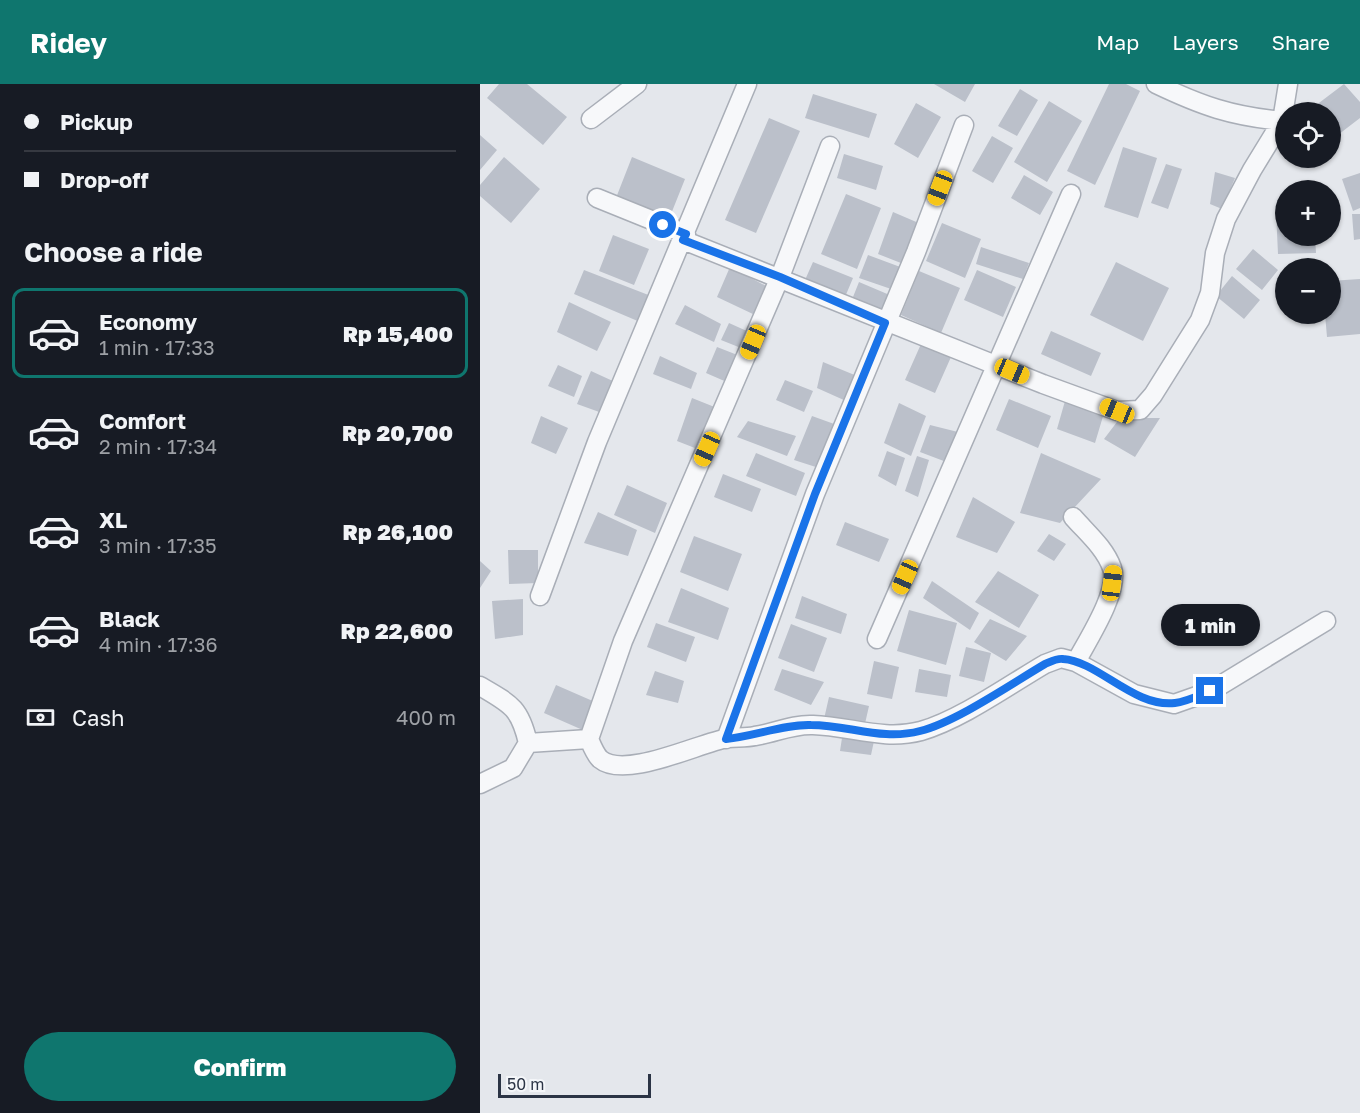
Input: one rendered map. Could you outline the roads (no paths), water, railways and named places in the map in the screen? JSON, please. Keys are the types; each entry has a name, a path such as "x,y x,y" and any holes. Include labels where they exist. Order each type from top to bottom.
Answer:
{"street":[{"path":"591,119 637,84"},
{"path":"540,596 597,442 747,84"},
{"path":"1156,84 1212,109 1245,118 1275,120"},
{"path":"1285,102 1288,84"},
{"path":"726,739 815,494 916,252 964,125"},
{"path":"597,198 885,323 1117,411 1140,410 1153,395 1200,320 1210,293 1215,253 1226,219 1275,132"},
{"path":"589,739 623,641 780,277 830,146"},
{"path":"878,639 1071,194"},
{"path":"1073,517 1102,548 1113,570 1110,596 1076,662"},
{"path":"589,739 601,759 611,764 627,765 682,753 726,739 755,736 796,725 814,724 889,736 921,731 945,721 1045,664 1061,658 1076,662 1134,694 1174,704 1210,691 1326,621"},
{"path":"480,686 509,703 519,712 528,743 513,768 480,784"},
{"path":"528,743 589,739"}]}
